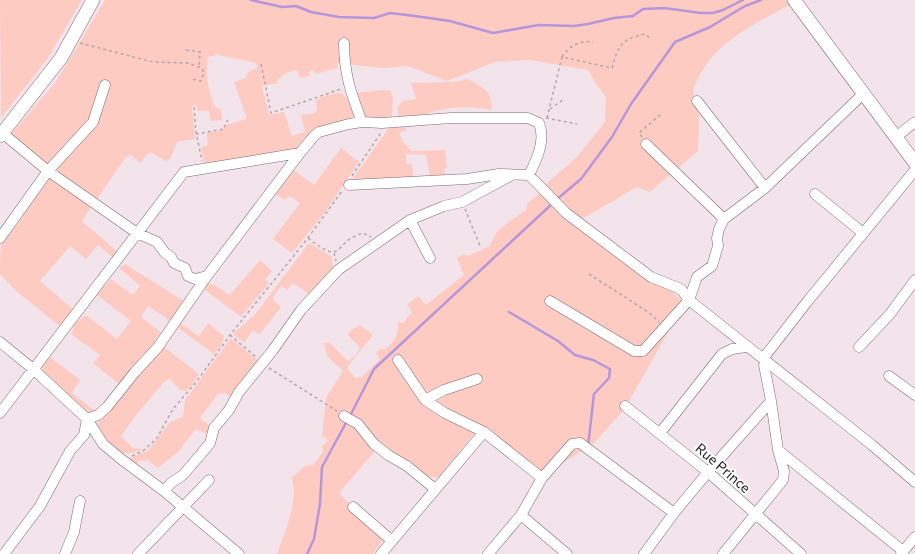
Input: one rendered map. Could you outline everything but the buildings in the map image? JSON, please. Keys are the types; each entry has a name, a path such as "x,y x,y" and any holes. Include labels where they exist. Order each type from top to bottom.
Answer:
{"main road":[{"path":"0,133 43,83 71,40 93,0"},
{"path":"797,1 863,94 915,163"}],"street":[{"path":"344,43 344,64 348,86 362,122"},
{"path":"0,238 48,171 92,122 105,85"},
{"path":"550,301 639,352 647,349 688,300 697,277 710,268 713,263 718,246 718,229 724,219 765,188 863,94"},
{"path":"697,100 765,188"},
{"path":"87,419 98,415 107,408 135,372 158,347 207,276 300,153 319,132 339,126 362,122 388,123 459,118 528,118 542,121 540,147 529,175"},
{"path":"896,137 915,122"},
{"path":"0,133 48,171 137,233 157,242 164,253 171,256 174,263 185,268 188,276 195,279 207,276"},
{"path":"646,144 724,219"},
{"path":"0,413 184,172 300,153"},
{"path":"723,554 756,516 783,480 784,471 778,450 764,360 806,302 915,170"},
{"path":"164,491 171,483 183,474 210,443 214,428 229,410 239,392 273,350 300,310 338,270 410,220 444,206 462,202 512,174"},
{"path":"347,185 512,174 529,175 566,213 651,277 681,289 688,300 915,482"},
{"path":"815,194 863,233"},
{"path":"410,220 430,258"},
{"path":"859,347 890,314 915,280"},
{"path":"0,342 33,369 87,419 103,444 121,460 164,491 239,554"},
{"path":"660,433 722,354 732,349 746,347"},
{"path":"398,360 425,400 445,413 484,432 542,478"},
{"path":"889,376 915,395"},
{"path":"425,400 444,390 477,379"},
{"path":"644,554 674,513 708,472 771,401"},
{"name":"Rue Prince","path":"625,406 708,472 756,516 801,554"},
{"path":"344,416 358,424 374,444 435,489"},
{"path":"4,554 40,506 70,451 84,435 87,419"},
{"path":"381,554 484,432"},
{"path":"488,554 521,515 542,478 572,444 580,443 674,513"},
{"path":"778,450 902,553 915,537"},
{"path":"138,554 209,480"},
{"path":"65,554 74,532 80,501"},
{"path":"353,507 392,541"},
{"path":"521,515 567,554"}],"path":[{"path":"562,57 612,68 617,52 624,41 644,34 651,39"},
{"path":"71,40 96,49 153,62 188,63 199,66 204,72 201,81 192,80"},
{"path":"577,124 542,121 550,109 562,57 566,51 576,44 593,42"},
{"path":"186,50 200,52 199,66"},
{"path":"261,64 271,113 348,86"},
{"path":"550,109 564,99"},
{"path":"194,107 196,134 204,169"},
{"path":"646,144 639,132 661,114"},
{"path":"196,134 224,129 228,120"},
{"path":"121,460 143,451 157,438 173,409 197,381 230,335 308,238 347,185 388,123"},
{"path":"462,202 480,246"},
{"path":"308,238 323,250 330,253 334,253 348,240 363,233 378,242"},
{"path":"589,274 648,312 659,322"},
{"path":"230,335 284,379 308,391 344,416"}],"shaded area":[{"path":"0,0 82,0 48,58 1,118"},
{"path":"105,0 786,0 790,5 733,37 714,55 704,68 693,89 699,116 698,151 650,192 637,187 582,219 563,205 545,185 576,158 605,122 606,97 595,83 588,70 530,60 495,62 447,81 408,66 383,68 336,63 338,66 337,68 316,74 313,70 309,72 310,76 300,78 297,70 282,76 276,84 262,85 269,115 284,112 292,136 305,132 301,115 315,113 317,110 316,100 326,95 341,93 351,104 356,119 323,128 315,132 301,142 296,149 204,164 201,147 208,145 207,133 223,130 226,125 247,119 234,82 246,78 248,72 258,68 256,63 214,54 216,55 208,57 208,83 216,108 221,109 222,120 211,121 209,111 197,111 196,105 192,106 195,139 177,142 170,159 166,161 150,152 140,163 131,155 126,157 82,221 120,254 115,259 98,245 86,259 70,246 40,281 73,309 62,328 15,290 0,274 1,246 20,221 26,204 48,174 10,135 55,83"},
{"path":"468,79 486,90 490,98 492,110 470,107 439,110 411,118 399,116 397,108 403,101 416,99 411,83 452,82"},
{"path":"384,90 391,91 393,97 392,119 366,120 355,93"},
{"path":"391,125 404,125 406,130 399,133 403,142 412,151 445,150 447,168 444,169 445,175 430,176 426,155 406,154 406,164 412,164 413,177 351,181"},
{"path":"341,148 359,162 325,212 292,253 273,239 300,203 290,196 285,200 274,194 292,169 314,185"},
{"path":"543,190 664,284 688,306 675,320 624,410 593,444 561,464 541,472 481,425 439,477 422,477 398,457 375,451 339,493 383,539 373,554 277,554 293,505 294,486 291,478 305,466 313,465 323,452 322,447 328,440 322,436 326,398 343,371 327,356 324,343 329,342 348,361 356,355 360,348 348,335 350,331 360,325 373,335 348,366 348,369 355,378 362,377 380,359 376,353 380,349 385,349 394,340 398,331 398,322 403,323 412,312 407,305 418,296 426,305 464,275 457,258 463,254 468,256 490,246 496,233 526,210 527,204"},
{"path":"309,243 331,256 334,271 309,294 293,283 287,290 281,286 272,299 281,307 260,334 252,331 244,343 233,334 257,312"},
{"path":"260,260 272,271 265,280 269,283 241,317 205,290 207,284 211,284 217,286 230,295"},
{"path":"125,264 185,302 171,324 165,317 148,306 141,317 161,332 155,340 156,345 132,375 100,408 120,385 93,363 100,355 71,334 75,324 86,315 117,339 131,321 97,295 111,279 133,295 140,286 119,268"},
{"path":"180,323 199,336 208,323 224,336 222,344 214,354 177,327"},
{"path":"231,338 260,362 234,400 225,393 218,394 200,418 212,427 209,435 196,429 178,452 158,468 148,460 139,461 136,465 126,459 148,451 170,422 183,417 185,400"},
{"path":"164,347 199,374 191,387 185,391 180,390 170,379 165,381 136,415 121,436 134,449 140,448 141,450 133,453 126,453 113,450 94,428 151,360"},
{"path":"50,357 80,380 72,393 94,410 99,409 94,414 84,409 43,374 42,367"}],"waterway":[{"path":"251,0 282,7 296,6 311,12 339,17 374,18 390,13 415,16 450,21 493,33 539,25 574,26 588,24 614,18 633,16 643,9 664,8 701,13 713,13 723,10 743,0"},
{"path":"556,200 581,179 612,137 631,104 675,42 710,27 745,6 761,0"},
{"path":"350,416 374,369 553,203"},
{"path":"509,312 558,341 575,355 593,360 610,369 609,378 594,394 588,446"},
{"path":"307,554 314,539 320,504 322,467 347,421"}]}
